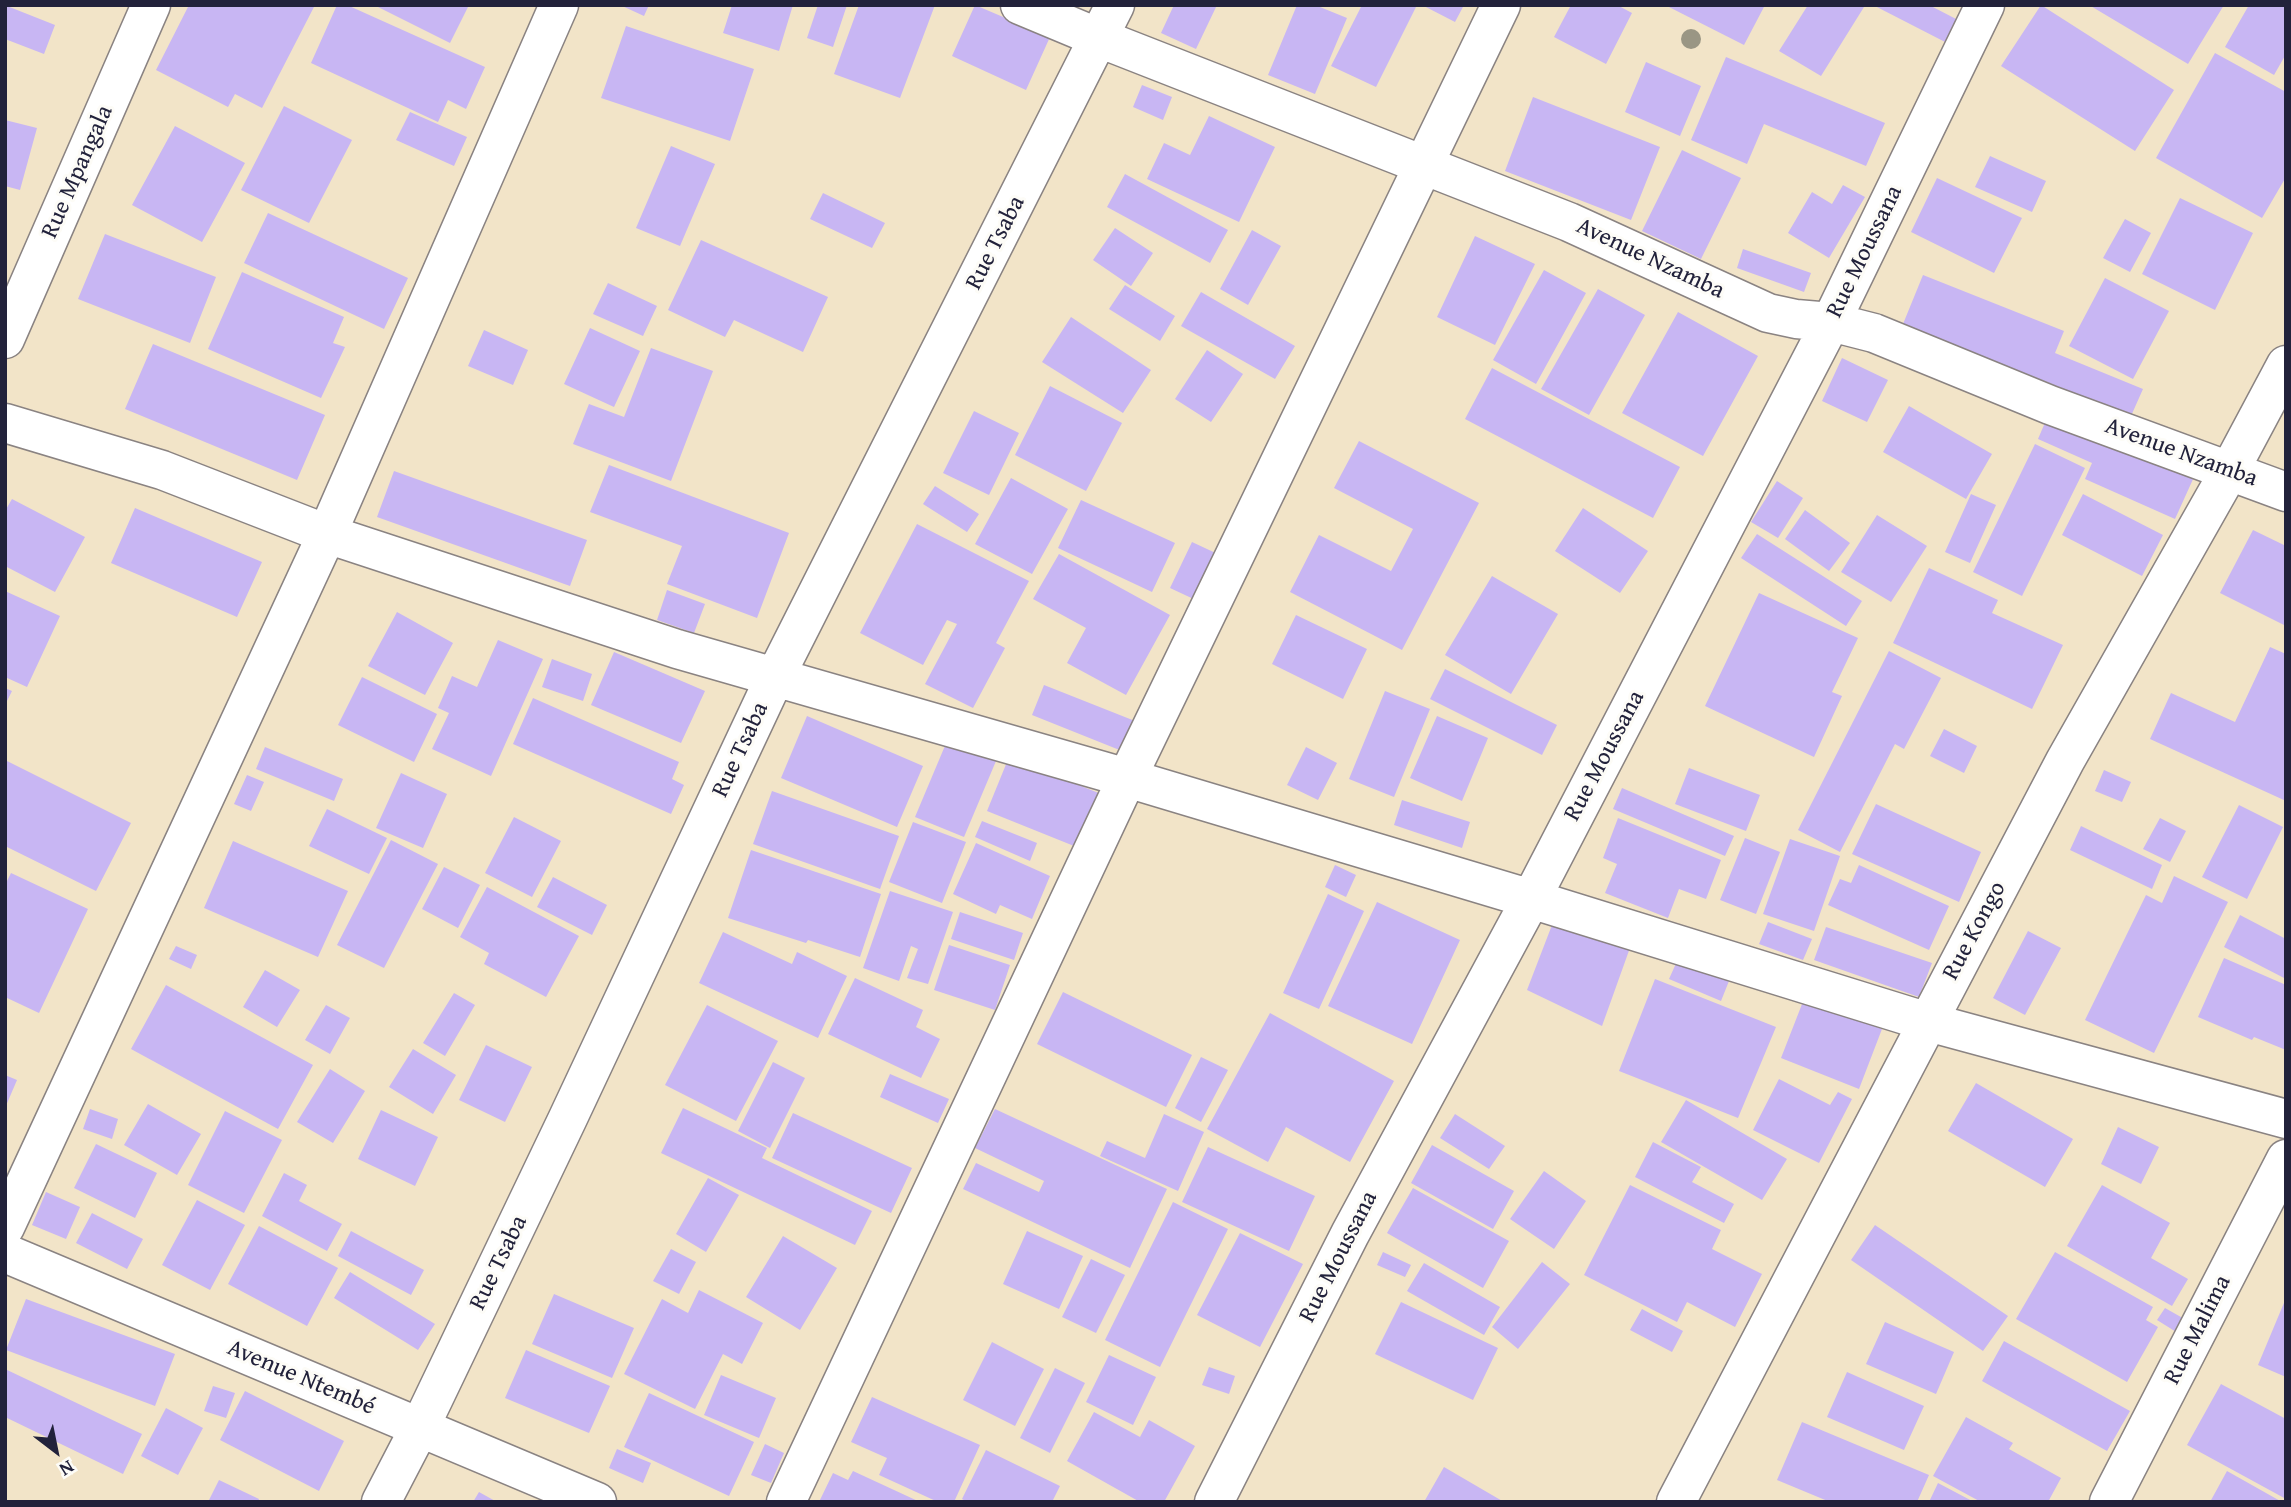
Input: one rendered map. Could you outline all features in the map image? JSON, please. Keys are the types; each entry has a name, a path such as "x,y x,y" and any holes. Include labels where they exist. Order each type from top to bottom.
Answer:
{"street":[{"name":"Rue Mpangala","path":"5,339 151,5"},
{"path":"5,1227 327,534 559,5"},
{"name":"Avenue Nzamba","path":"1020,5 1107,22 1423,164 1569,222 1768,313 1874,333 2050,405 2286,492"},
{"path":"786,1502 1127,778 1501,5"},
{"name":"Rue Moussana","path":"1214,1502 1350,1234 1531,899 1831,323 1985,5"},
{"name":"Rue Tsaba","path":"382,1502 567,1120 775,677 1107,22"},
{"name":"Rue Kongo","path":"1675,1502 2064,761 2230,470 2286,365"},
{"path":"5,423 162,470 327,534 677,649 1127,778 1928,1022 2286,1119"},
{"name":"Rue Malima","path":"2109,1502 2286,1159"},
{"name":"Avenue Ntembé","path":"5,1253 597,1502"}],"building":[{"path":"189,5 315,5 262,108 235,94 228,107 156,70"},
{"path":"337,5 347,5 485,67 466,109 448,100 438,122 311,63"},
{"path":"374,5 469,5 450,43"},
{"path":"620,5 649,5 644,16"},
{"path":"732,5 793,5 779,51 723,33"},
{"path":"818,5 847,5 833,47 807,38"},
{"path":"859,5 935,5 900,98 834,74"},
{"path":"975,5 1050,37 1026,90 952,56"},
{"path":"1174,5 1217,5 1196,49 1161,33"},
{"path":"1297,5 1315,5 1347,18 1315,94 1268,75"},
{"path":"1362,5 1417,5 1376,87 1331,66"},
{"path":"1422,5 1464,5 1455,22"},
{"path":"1571,5 1617,5 1632,13 1606,64 1554,37"},
{"path":"1665,5 1765,5 1744,45"},
{"path":"1808,5 1864,7 1821,76 1779,51"},
{"path":"1873,5 1929,5 1958,20 1947,43"},
{"path":"2041,5 2174,90 2135,151 2001,66"},
{"path":"2089,5 2224,5 2188,64"},
{"path":"2249,5 2281,5 2286,8 2286,54 2274,75 2225,47"},
{"path":"7,6 55,25 44,54 5,39"},
{"path":"626,26 754,69 730,141 601,98"},
{"path":"2215,53 2286,92 2286,177 2262,218 2156,158"},
{"path":"1726,57 1885,123 1866,166 1764,124 1747,164 1691,140"},
{"path":"1646,62 1701,86 1680,136 1625,112"},
{"path":"1142,85 1172,97 1163,120 1133,107"},
{"path":"1533,97 1660,147 1631,220 1505,171"},
{"path":"284,106 352,140 309,223 241,190"},
{"path":"410,112 467,137 454,166 396,140"},
{"path":"1209,116 1275,147 1239,222 1147,179 1164,143 1190,155"},
{"path":"5,120 37,128 20,190 5,186"},
{"path":"175,126 245,163 202,242 132,205"},
{"path":"671,146 715,164 680,246 636,228"},
{"path":"1682,150 1741,178 1701,259 1642,231"},
{"path":"1990,156 2046,181 2032,212 1975,187"},
{"path":"1125,174 1228,230 1210,263 1107,207"},
{"path":"1937,178 2022,218 1994,273 1911,232"},
{"path":"1843,185 1865,197 1829,258 1788,233 1812,192 1832,204"},
{"path":"823,193 885,223 872,248 810,219"},
{"path":"2180,198 2253,233 2215,310 2142,274"},
{"path":"268,213 408,278 384,329 244,263"},
{"path":"2125,219 2151,233 2130,272 2103,258"},
{"path":"1115,228 1153,253 1131,286 1093,260"},
{"path":"1252,230 1281,246 1248,305 1220,289"},
{"path":"105,234 216,277 190,343 78,299"},
{"path":"1475,236 1535,264 1495,345 1437,317"},
{"path":"701,240 828,297 803,352 734,320 725,337 668,310"},
{"path":"1743,249 1811,273 1804,292 1737,268"},
{"path":"1544,270 1586,293 1536,384 1493,360"},
{"path":"242,272 344,317 333,343 345,347 321,398 208,349"},
{"path":"1923,275 2064,331 2055,353 2143,389 2131,416 1903,324"},
{"path":"2105,278 2169,311 2133,379 2069,346"},
{"path":"608,283 657,306 643,336 593,314"},
{"path":"1125,285 1175,316 1160,341 1109,309"},
{"path":"1598,289 1645,315 1589,415 1541,389"},
{"path":"1201,292 1295,346 1275,379 1181,326"},
{"path":"1678,312 1758,356 1703,456 1622,413"},
{"path":"1071,317 1151,370 1123,413 1042,362"},
{"path":"590,328 640,351 614,407 564,384"},
{"path":"484,330 528,350 513,385 468,366"},
{"path":"153,344 325,415 297,480 125,409"},
{"path":"651,348 713,371 671,481 573,444 589,404 624,417"},
{"path":"1207,350 1243,374 1211,422 1175,399"},
{"path":"1842,358 1888,380 1867,422 1822,401"},
{"path":"1492,368 1680,467 1653,518 1465,419"},
{"path":"1050,386 1122,423 1086,491 1015,455"},
{"path":"1909,406 1992,454 1966,499 1883,452"},
{"path":"974,411 1019,433 989,495 943,473"},
{"path":"2050,411 2194,477 2175,519 2085,479 2092,463 2038,439"},
{"path":"1359,441 1479,503 1402,650 1290,592 1319,535 1391,571 1413,529 1334,488"},
{"path":"2035,444 2085,468 2022,596 1973,572"},
{"path":"609,465 789,533 757,618 667,584 682,546 590,512"},
{"path":"394,471 587,540 570,586 377,517"},
{"path":"1011,478 1068,509 1032,574 975,544"},
{"path":"1777,481 1803,498 1778,538 1751,522"},
{"path":"935,486 979,514 967,532 923,504"},
{"path":"1971,494 1996,505 1970,563 1945,552"},
{"path":"2083,494 2163,535 2142,576 2062,535"},
{"path":"12,499 85,537 55,592 5,566 5,511"},
{"path":"1081,500 1175,543 1152,592 1058,548"},
{"path":"135,508 262,562 237,617 111,563"},
{"path":"1583,508 1648,551 1620,593 1555,551"},
{"path":"1805,510 1850,543 1829,571 1785,539"},
{"path":"1877,515 1927,546 1891,602 1841,572"},
{"path":"917,524 1029,581 996,643 1005,648 973,708 925,684 957,624 947,620 923,665 860,633"},
{"path":"2253,530 2286,546 2286,626 2220,593"},
{"path":"1757,534 1862,601 1846,626 1741,558"},
{"path":"1192,542 1222,556 1200,602 1170,588"},
{"path":"1059,554 1170,615 1126,695 1067,663 1086,628 1033,599"},
{"path":"1929,568 1998,600 1992,613 2063,645 2032,709 1893,643"},
{"path":"1492,576 1558,614 1511,694 1445,655"},
{"path":"667,590 705,604 694,633 657,620"},
{"path":"5,591 60,616 27,687 5,677"},
{"path":"1759,593 1858,638 1832,692 1842,696 1814,757 1705,706"},
{"path":"397,612 453,643 425,695 368,666"},
{"path":"1296,615 1367,649 1343,699 1272,664"},
{"path":"498,640 543,659 491,776 432,749 449,713 438,708 452,676 477,687"},
{"path":"2270,647 2286,654 2286,801 2150,739 2171,693 2235,722"},
{"path":"1889,651 1941,678 1904,749 1895,744 1840,852 1798,830"},
{"path":"614,652 705,691 681,743 591,705"},
{"path":"552,659 592,674 583,701 542,687"},
{"path":"1445,669 1557,725 1542,755 1430,699"},
{"path":"362,677 437,714 414,762 338,725"},
{"path":"1044,685 1140,723 1127,753 1032,715"},
{"path":"5,688 12,691 5,705"},
{"path":"1385,691 1430,709 1394,797 1349,779"},
{"path":"533,698 679,762 672,779 684,785 671,814 513,744"},
{"path":"807,716 923,766 897,827 781,778"},
{"path":"1437,716 1488,738 1462,801 1410,778"},
{"path":"1944,729 1977,746 1964,773 1930,756"},
{"path":"947,741 996,761 964,837 915,817"},
{"path":"265,747 343,779 334,801 256,769"},
{"path":"1306,747 1337,763 1318,800 1287,785"},
{"path":"1009,757 1101,794 1079,848 987,811"},
{"path":"5,760 131,823 96,891 5,846"},
{"path":"1689,768 1760,795 1746,831 1675,804"},
{"path":"2104,770 2131,782 2122,802 2095,791"},
{"path":"401,773 447,794 423,848 376,828"},
{"path":"247,775 264,782 251,811 234,804"},
{"path":"1622,788 1734,836 1725,856 1613,809"},
{"path":"772,791 899,836 880,889 753,844"},
{"path":"1402,800 1470,822 1462,848 1394,825"},
{"path":"1876,804 1981,852 1959,902 1852,854"},
{"path":"2239,805 2283,827 2247,899 2202,877"},
{"path":"327,809 387,838 369,874 309,846"},
{"path":"514,817 561,841 532,897 485,873"},
{"path":"1618,818 1721,860 1706,899 1679,889 1668,918 1605,893 1617,864 1603,858"},
{"path":"2160,818 2186,831 2170,862 2143,849"},
{"path":"982,821 1037,843 1030,861 975,837"},
{"path":"913,822 966,842 942,903 889,882"},
{"path":"2081,826 2162,865 2152,889 2070,850"},
{"path":"1745,838 1780,852 1756,914 1720,900"},
{"path":"1790,839 1840,856 1814,931 1763,914"},
{"path":"391,840 438,864 384,968 337,945"},
{"path":"233,841 348,891 318,957 204,908"},
{"path":"976,843 1050,876 1032,919 1000,905 996,914 953,894"},
{"path":"751,850 881,894 860,957 728,918"},
{"path":"1335,865 1356,875 1346,897 1325,887"},
{"path":"1859,865 1949,906 1929,950 1828,905 1840,879 1851,883"},
{"path":"444,867 480,885 458,928 422,909"},
{"path":"11,873 88,909 39,1013 5,997 5,885"},
{"path":"2174,876 2228,902 2154,1053 2085,1020 2146,895 2162,903"},
{"path":"553,877 607,905 592,935 537,907"},
{"path":"487,887 579,936 546,997 484,964 489,953 460,937"},
{"path":"890,891 953,912 928,984 907,978 918,949 911,946 899,981 863,968"},
{"path":"1328,894 1364,911 1319,1009 1283,993"},
{"path":"1377,902 1460,940 1412,1044 1328,1006"},
{"path":"960,912 1023,933 1014,960 951,939"},
{"path":"2240,915 2286,939 2286,979 2224,947"},
{"path":"1768,922 1812,939 1803,960 1759,944"},
{"path":"1552,925 1593,939 1595,932 1631,945 1602,1026 1527,990"},
{"path":"1826,927 1932,963 1919,997 1814,960"},
{"path":"2028,931 2061,948 2025,1015 1993,998"},
{"path":"723,932 792,964 797,952 847,976 818,1038 699,983"},
{"path":"949,945 1010,965 995,1010 934,990"},
{"path":"176,946 197,955 191,969 169,959"},
{"path":"2224,958 2286,985 2286,1050 2254,1037 2252,1040 2198,1017"},
{"path":"1678,959 1729,981 1721,1001 1669,979"},
{"path":"265,970 300,990 277,1027 243,1007"},
{"path":"855,978 923,1010 916,1027 940,1039 921,1078 828,1034"},
{"path":"1655,979 1776,1027 1738,1118 1619,1071"},
{"path":"166,985 313,1065 278,1129 131,1049"},
{"path":"1063,992 1192,1055 1166,1107 1037,1044"},
{"path":"454,993 475,1005 445,1056 423,1043"},
{"path":"1804,999 1882,1029 1859,1089 1781,1058"},
{"path":"326,1005 350,1018 330,1054 305,1040"},
{"path":"707,1005 778,1041 736,1121 665,1085"},
{"path":"1270,1013 1394,1081 1350,1162 1286,1127 1268,1162 1207,1129"},
{"path":"486,1045 532,1067 505,1122 459,1100"},
{"path":"413,1049 456,1075 433,1114 389,1087"},
{"path":"1201,1057 1228,1070 1201,1122 1175,1108"},
{"path":"773,1062 805,1078 770,1148 738,1131"},
{"path":"330,1069 365,1091 333,1143 297,1122"},
{"path":"890,1074 949,1099 938,1123 880,1097"},
{"path":"5,1075 17,1080 5,1108"},
{"path":"1779,1079 1830,1105 1838,1092 1852,1099 1819,1163 1753,1130"},
{"path":"1976,1083 2073,1139 2045,1187 1948,1131"},
{"path":"1686,1100 1787,1159 1762,1200 1661,1142"},
{"path":"148,1104 201,1134 177,1175 124,1145"},
{"path":"683,1108 767,1148 762,1158 872,1211 855,1245 661,1153"},
{"path":"90,1109 118,1119 112,1139 83,1129"},
{"path":"995,1109 1167,1189 1130,1268 963,1189 976,1163 1039,1192 1044,1181 975,1148"},
{"path":"381,1110 438,1137 415,1186 358,1159"},
{"path":"225,1111 282,1140 244,1213 188,1185"},
{"path":"793,1113 912,1168 891,1213 772,1158"},
{"path":"1164,1114 1204,1132 1178,1191 1100,1156 1107,1141 1145,1158"},
{"path":"1455,1114 1505,1146 1489,1169 1440,1138"},
{"path":"2118,1127 2159,1147 2141,1184 2101,1164"},
{"path":"1653,1142 1701,1167 1692,1182 1734,1204 1724,1223 1635,1177"},
{"path":"96,1144 157,1173 135,1218 74,1188"},
{"path":"1432,1145 1514,1191 1493,1229 1411,1183"},
{"path":"1208,1147 1315,1196 1289,1251 1182,1202"},
{"path":"1544,1171 1586,1201 1554,1249 1510,1219"},
{"path":"284,1173 307,1185 299,1201 342,1224 327,1251 262,1216"},
{"path":"708,1178 739,1195 706,1252 676,1234"},
{"path":"1630,1185 1721,1230 1712,1249 1762,1274 1735,1327 1687,1302 1677,1322 1584,1275"},
{"path":"2102,1185 2170,1223 2151,1258 2188,1279 2172,1306 2067,1246"},
{"path":"1413,1188 1509,1241 1483,1288 1387,1233"},
{"path":"46,1192 80,1207 66,1239 32,1225"},
{"path":"197,1200 245,1225 210,1290 162,1265"},
{"path":"1173,1202 1228,1229 1160,1367 1105,1340"},
{"path":"92,1213 143,1239 127,1269 76,1243"},
{"path":"1875,1225 2008,1316 1983,1351 1851,1260"},
{"path":"259,1226 338,1268 307,1326 228,1284"},
{"path":"351,1231 424,1270 411,1295 338,1256"},
{"path":"1027,1231 1083,1256 1059,1309 1003,1284"},
{"path":"1240,1233 1303,1264 1260,1347 1197,1315"},
{"path":"783,1236 837,1268 800,1330 746,1297"},
{"path":"671,1249 696,1262 679,1294 653,1281"},
{"path":"1383,1252 1411,1265 1405,1277 1377,1265"},
{"path":"2055,1252 2153,1307 2146,1320 2158,1327 2127,1382 2016,1319"},
{"path":"1091,1259 1125,1275 1096,1333 1062,1317"},
{"path":"1542,1262 1570,1284 1518,1349 1492,1327"},
{"path":"1424,1263 1500,1307 1484,1335 1407,1291"},
{"path":"350,1272 435,1324 418,1350 334,1298"},
{"path":"699,1290 763,1323 742,1364 723,1354 695,1409 624,1374 662,1299 688,1313"},
{"path":"554,1294 634,1328 612,1378 532,1344"},
{"path":"2286,1298 2286,1377 2258,1365"},
{"path":"26,1299 175,1354 155,1406 6,1350"},
{"path":"1401,1302 1498,1348 1473,1400 1375,1354"},
{"path":"2165,1308 2188,1321 2181,1335 2157,1320"},
{"path":"1642,1309 1683,1331 1672,1352 1630,1330"},
{"path":"1885,1322 1954,1352 1936,1394 1866,1364"},
{"path":"2004,1341 2130,1411 2107,1451 1982,1381"},
{"path":"992,1342 1044,1369 1015,1426 963,1400"},
{"path":"526,1350 610,1386 589,1433 505,1398"},
{"path":"1109,1355 1156,1377 1133,1425 1086,1402"},
{"path":"1209,1367 1235,1376 1229,1394 1202,1385"},
{"path":"1055,1368 1085,1383 1050,1453 1020,1438"},
{"path":"5,1369 142,1434 123,1474 5,1417"},
{"path":"1847,1372 1924,1406 1904,1450 1827,1417"},
{"path":"721,1375 776,1398 759,1438 704,1415"},
{"path":"2221,1384 2286,1419 2286,1499 2187,1445"},
{"path":"213,1386 235,1393 226,1418 204,1411"},
{"path":"245,1391 344,1441 319,1491 220,1440"},
{"path":"649,1393 754,1442 729,1496 624,1447"},
{"path":"872,1397 980,1445 954,1502 938,1502 879,1475 887,1458 851,1442"},
{"path":"166,1408 203,1428 178,1475 141,1456"},
{"path":"1094,1412 1140,1437 1149,1420 1195,1446 1164,1502 1140,1502 1067,1461"},
{"path":"1966,1417 2013,1443 2009,1449 2061,1478 2048,1502 1981,1502 1933,1476"},
{"path":"1802,1422 1929,1475 1917,1502 1830,1502 1777,1480"},
{"path":"765,1444 784,1453 771,1483 751,1475"},
{"path":"617,1449 651,1463 643,1483 609,1468"},
{"path":"986,1450 1060,1486 1052,1502 967,1502 962,1499"},
{"path":"1444,1467 1504,1502 1424,1502"},
{"path":"853,1471 920,1502 819,1502 833,1473 848,1480"},
{"path":"2227,1471 2282,1502 2210,1502"},
{"path":"219,1480 259,1499 258,1502 208,1502"},
{"path":"1938,1483 1974,1502 1929,1502"},
{"path":"479,1492 497,1502 473,1502"}]}
